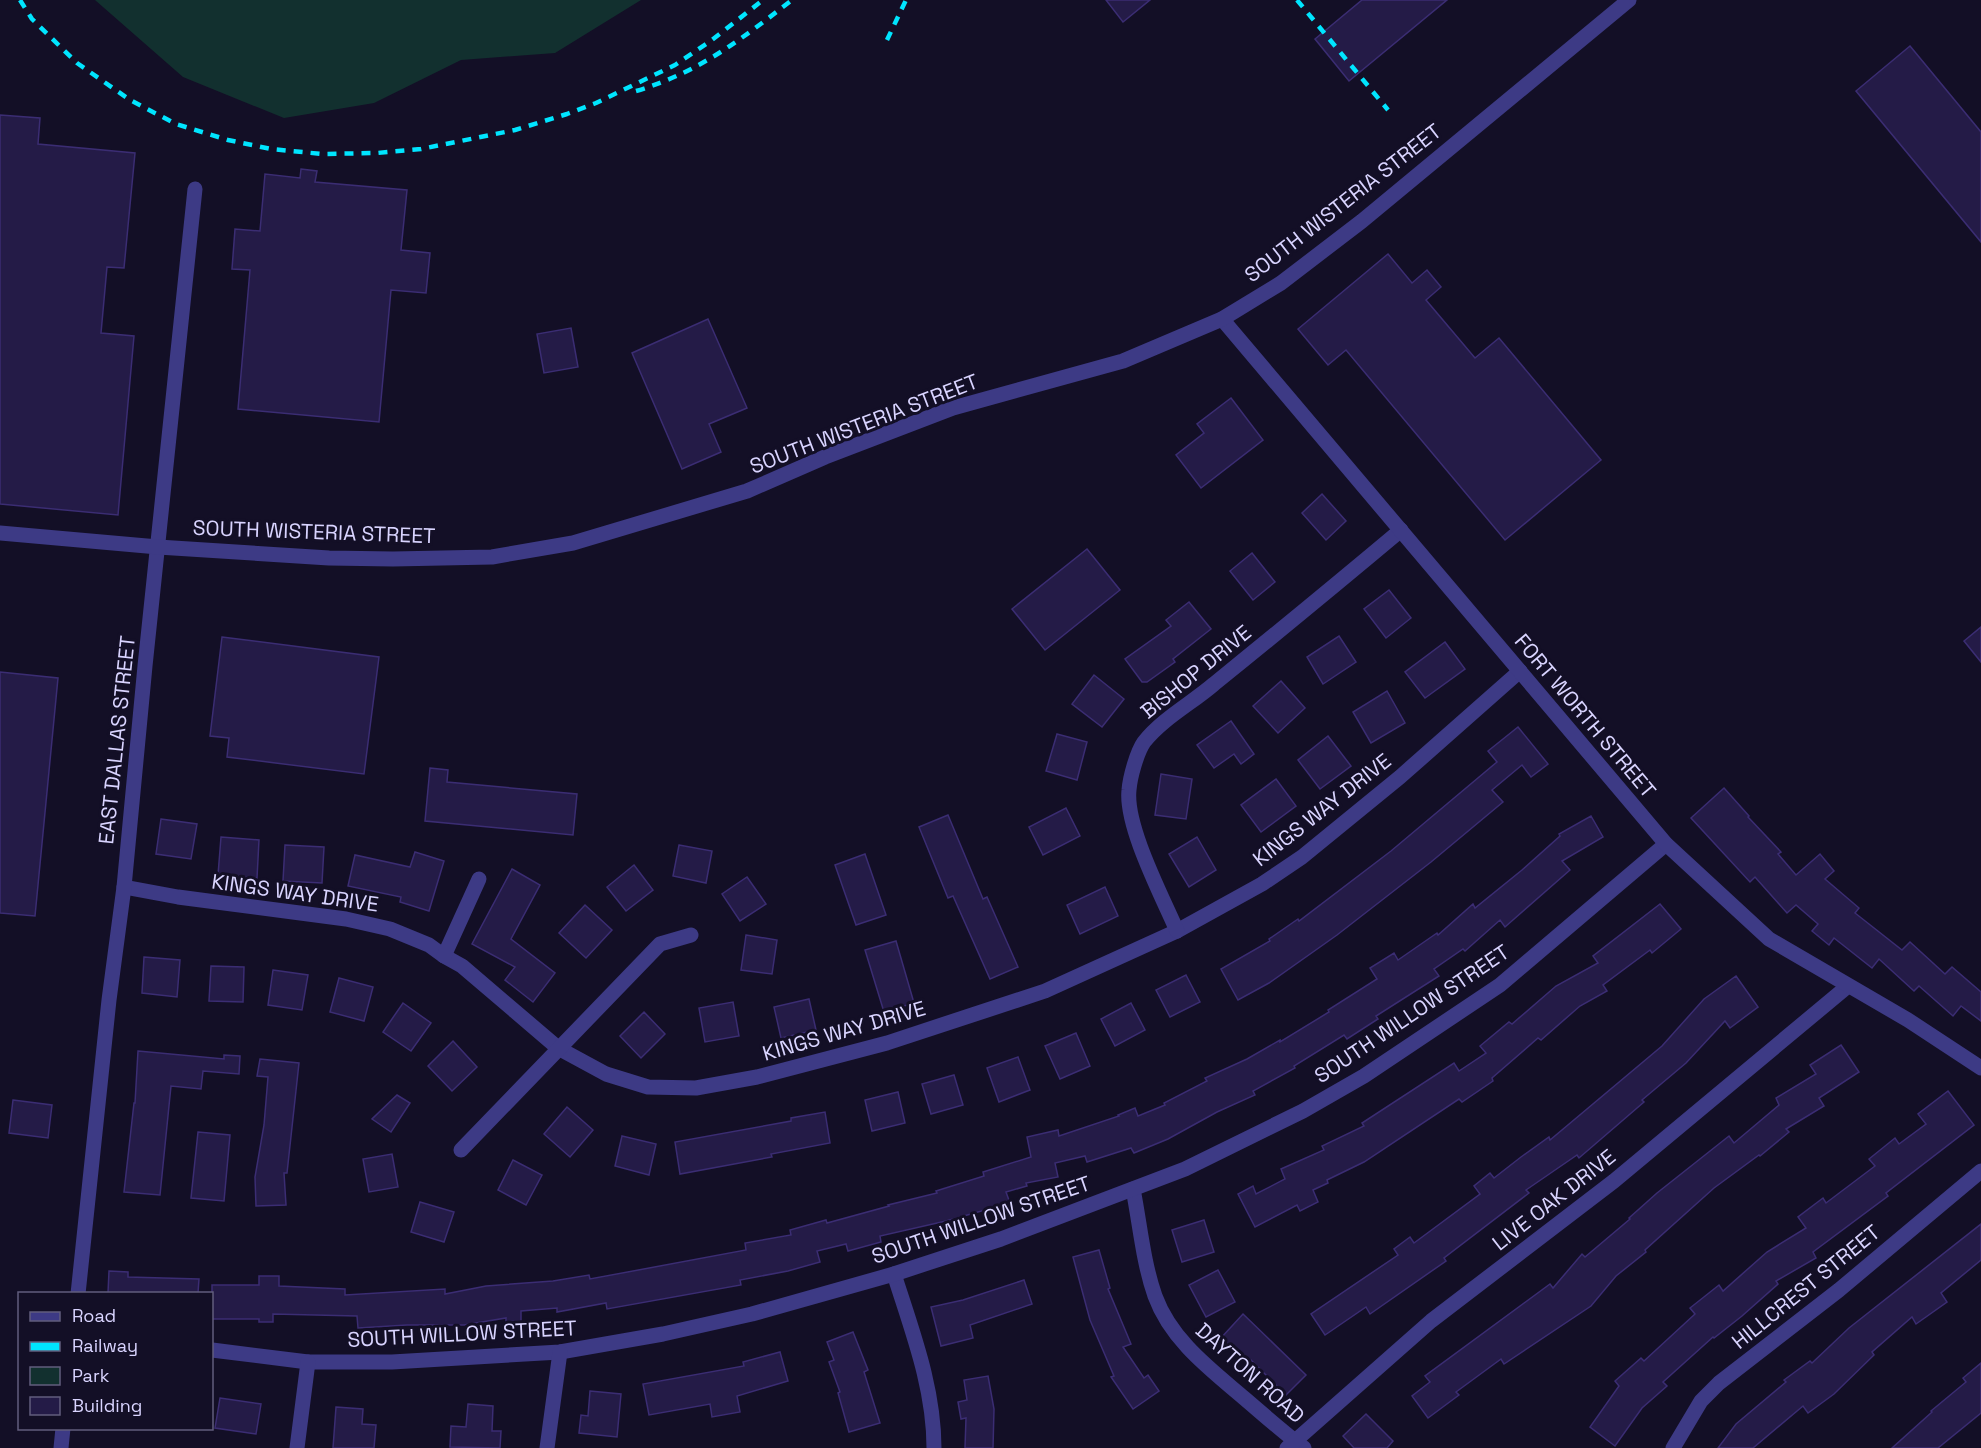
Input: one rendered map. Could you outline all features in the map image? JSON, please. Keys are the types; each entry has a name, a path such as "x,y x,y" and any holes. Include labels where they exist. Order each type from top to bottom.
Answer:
{"street":[{"name":"SOUTH WISTERIA STREET","path":"0,533 158,547 329,558 492,556 573,543 747,492 825,457 953,408 1123,361 1222,319 1281,283 1362,221 1629,0"},
{"name":"EAST DALLAS STREET","path":"78,1292 124,887 195,189"},
{"name":"FORT WORTH STREET","path":"1222,319 1666,844 1769,939 1908,1020 1981,1068"},
{"name":"BISHOP DRIVE","path":"1178,931 1142,851 1131,815 1128,792 1144,743 1162,725 1401,530"},
{"name":"KINGS WAY DRIVE","path":"124,887 178,897 346,919 390,929 429,945 462,966 558,1048 606,1074 648,1087 696,1088 757,1077 887,1043 1045,991 1178,931 1262,884 1302,857 1400,777 1520,671"},
{"name":"SOUTH WILLOW STREET","path":"213,1350 308,1362 392,1362 560,1352 663,1334 752,1314 894,1274 1001,1239 1185,1169 1303,1111 1364,1076 1500,985 1666,844"},
{"path":"444,956 479,879"},
{"path":"461,1150 660,944 691,935"},
{"name":"LIVE OAK DRIVE","path":"1295,1446 1431,1321 1614,1181 1848,986"},
{"name":"HILLCREST STREET","path":"1673,1448 1701,1401 1719,1383 1839,1290 1981,1171"},
{"name":"DAYTON ROAD","path":"1133,1189 1155,1296 1180,1340 1295,1446"},
{"path":"894,1274 925,1371 934,1420 934,1448"},
{"path":"547,1448 560,1352"},
{"path":"297,1448 308,1362"},
{"path":"61,1448 63,1430"}],"green space":[{"path":"95,0 641,0 555,53 461,60 374,103 284,118 183,77"}],"building":[{"path":"1106,0 1150,0 1123,22"},
{"path":"1362,0 1447,0 1349,81 1315,39"},
{"path":"1910,46 1981,132 1981,242 1856,91"},
{"path":"0,115 40,118 38,144 135,153 124,268 107,267 101,333 134,336 118,515 0,504"},
{"path":"301,169 317,171 315,182 407,190 401,250 430,253 426,293 391,290 379,422 238,409 250,270 232,269 235,229 260,231 265,174 300,178"},
{"path":"1388,254 1412,283 1427,270 1441,287 1426,300 1475,358 1499,338 1601,460 1505,540 1346,350 1328,365 1298,329"},
{"path":"708,319 747,408 709,424 721,452 682,469 632,353"},
{"path":"571,328 578,367 544,373 537,334"},
{"path":"1231,398 1263,440 1201,488 1176,455 1204,433 1197,424"},
{"path":"1322,494 1346,521 1326,540 1302,513"},
{"path":"1087,549 1120,590 1045,650 1012,609"},
{"path":"1252,553 1275,582 1253,600 1230,571"},
{"path":"1389,590 1411,618 1386,638 1364,609"},
{"path":"1189,602 1211,629 1173,659 1175,662 1147,682 1142,682 1125,659 1171,626 1166,620"},
{"path":"1981,627 1981,662 1964,641"},
{"path":"1339,636 1356,662 1323,684 1307,657"},
{"path":"222,637 379,657 364,774 227,757 229,738 210,736"},
{"path":"1445,642 1465,669 1425,698 1405,672"},
{"path":"0,672 58,678 35,916 0,913"},
{"path":"1094,675 1124,699 1102,727 1072,704"},
{"path":"1281,681 1305,708 1278,733 1253,706"},
{"path":"1387,691 1405,723 1371,743 1353,712"},
{"path":"1231,721 1254,754 1241,764 1234,754 1214,768 1197,745"},
{"path":"1518,727 1548,764 1531,777 1522,765 1492,790 1503,802 1431,862 1337,935 1269,983 1238,1000 1221,969 1270,941 1269,939 1298,919 1299,921 1391,851 1497,762 1488,751"},
{"path":"1057,734 1087,742 1077,780 1046,771"},
{"path":"1328,736 1351,766 1320,789 1298,760"},
{"path":"430,768 448,770 447,782 577,794 573,835 425,821"},
{"path":"1161,774 1192,779 1186,819 1155,815"},
{"path":"1276,779 1296,806 1261,832 1241,805"},
{"path":"1724,788 1781,852 1778,854 1796,875 1820,854 1834,871 1825,879 1859,908 1855,913 1902,950 1910,942 1945,974 1952,967 1981,992 1981,1021 1961,1006 1953,1016 1919,986 1914,991 1879,959 1872,968 1834,938 1829,945 1812,931 1818,924 1796,905 1787,913 1755,877 1750,882 1691,818"},
{"path":"1066,808 1080,836 1043,855 1029,827"},
{"path":"948,815 983,899 987,897 1018,967 990,979 953,896 948,898 919,827"},
{"path":"1591,816 1603,837 1562,861 1570,870 1505,927 1500,920 1465,951 1463,949 1434,969 1439,976 1376,1016 1378,1019 1347,1039 1344,1035 1294,1066 1295,1068 1253,1091 1255,1095 1217,1112 1168,1139 1134,1153 1131,1148 1087,1162 1085,1156 1055,1163 1058,1177 1026,1183 1027,1186 1006,1192 1010,1203 880,1236 881,1242 848,1251 846,1244 817,1251 820,1262 740,1280 741,1285 607,1309 606,1303 557,1312 557,1308 521,1311 521,1321 506,1322 506,1318 464,1325 358,1328 357,1316 273,1314 273,1322 259,1322 259,1319 213,1319 212,1285 259,1285 259,1276 279,1276 279,1286 345,1289 345,1295 445,1289 445,1294 486,1286 553,1281 589,1275 590,1279 746,1250 745,1243 791,1235 790,1230 826,1220 827,1223 937,1193 936,1191 984,1176 983,1172 1031,1157 1027,1137 1058,1130 1059,1136 1119,1116 1135,1108 1138,1116 1165,1105 1164,1103 1207,1081 1205,1078 1247,1059 1280,1040 1280,1042 1377,979 1370,968 1394,953 1398,960 1437,933 1438,935 1473,904 1475,908 1522,870 1560,836 1559,834"},
{"path":"161,819 197,824 191,859 156,854"},
{"path":"221,837 259,840 257,878 218,875"},
{"path":"1197,837 1216,870 1189,887 1169,854"},
{"path":"285,845 324,847 322,883 283,881"},
{"path":"679,845 712,851 706,883 673,876"},
{"path":"415,852 444,861 429,911 400,902 401,897 348,886 355,855 410,867"},
{"path":"865,854 886,915 856,925 835,865"},
{"path":"634,865 653,890 626,911 607,887"},
{"path":"512,869 540,885 511,939 555,973 533,1002 505,980 515,967 472,944"},
{"path":"747,877 766,904 740,921 722,894"},
{"path":"1105,887 1118,916 1080,934 1067,905"},
{"path":"1660,904 1681,929 1652,953 1650,950 1603,985 1607,991 1580,1006 1541,1040 1538,1038 1492,1078 1493,1081 1462,1102 1459,1099 1364,1162 1327,1180 1328,1183 1313,1190 1318,1202 1300,1211 1297,1205 1255,1227 1238,1194 1253,1186 1256,1194 1285,1179 1281,1169 1324,1150 1322,1146 1364,1126 1362,1123 1454,1063 1459,1071 1486,1053 1480,1046 1509,1022 1512,1024 1556,986 1598,963 1593,956"},
{"path":"585,905 612,930 586,958 559,933"},
{"path":"746,935 777,940 772,974 741,970"},
{"path":"896,941 914,1003 884,1012 865,950"},
{"path":"144,957 180,960 177,997 142,993"},
{"path":"211,966 244,967 243,1002 209,1001"},
{"path":"273,970 308,975 302,1010 268,1005"},
{"path":"1186,975 1200,1002 1170,1017 1156,990"},
{"path":"1736,976 1758,1007 1730,1028 1725,1021 1686,1063 1579,1158 1577,1155 1526,1190 1529,1193 1444,1258 1446,1261 1370,1314 1366,1307 1325,1335 1311,1314 1398,1255 1394,1249 1410,1237 1414,1243 1480,1194 1474,1186 1490,1173 1494,1178 1549,1137 1550,1140 1662,1046 1704,999"},
{"path":"339,978 373,987 364,1021 330,1012"},
{"path":"809,999 816,1030 781,1038 774,1007"},
{"path":"733,1002 739,1036 705,1042 699,1008"},
{"path":"403,1003 431,1023 411,1051 383,1032"},
{"path":"1131,1003 1145,1030 1115,1046 1101,1019"},
{"path":"644,1012 665,1034 641,1058 620,1036"},
{"path":"1076,1033 1090,1066 1060,1079 1045,1046"},
{"path":"453,1041 477,1067 452,1091 428,1066"},
{"path":"1841,1045 1859,1072 1819,1098 1824,1106 1786,1129 1789,1132 1760,1156 1714,1188 1645,1250 1646,1252 1616,1276 1591,1306 1504,1364 1501,1359 1456,1392 1459,1395 1428,1418 1412,1396 1430,1382 1425,1376 1550,1284 1553,1288 1582,1254 1585,1257 1657,1193 1729,1136 1734,1143 1779,1105 1776,1098 1816,1074 1810,1065"},
{"path":"138,1051 224,1059 224,1055 240,1056 239,1074 203,1071 201,1089 171,1086 160,1195 124,1192 135,1103"},
{"path":"1018,1057 1030,1090 999,1102 987,1068"},
{"path":"260,1059 299,1063 287,1173 284,1173 286,1205 256,1206 255,1177 264,1125 268,1077 257,1076"},
{"path":"954,1075 963,1105 931,1114 922,1084"},
{"path":"1948,1091 1974,1125 1886,1193 1888,1196 1813,1252 1816,1258 1776,1281 1778,1284 1742,1316 1713,1337 1663,1382 1667,1386 1642,1408 1615,1446 1590,1427 1619,1386 1615,1381 1641,1358 1644,1361 1695,1314 1690,1308 1719,1285 1723,1291 1767,1252 1806,1228 1798,1217 1823,1198 1826,1203 1875,1166 1869,1159 1895,1138 1899,1144 1926,1124 1918,1114"},
{"path":"898,1092 905,1123 872,1131 865,1100"},
{"path":"397,1095 410,1103 391,1132 372,1119"},
{"path":"13,1100 52,1105 48,1138 9,1133"},
{"path":"567,1107 593,1130 570,1157 544,1134"},
{"path":"825,1112 830,1143 771,1154 772,1157 680,1174 675,1142 791,1121 791,1118"},
{"path":"198,1132 230,1135 224,1201 191,1198"},
{"path":"622,1136 656,1144 649,1175 615,1166"},
{"path":"392,1154 398,1187 369,1192 363,1159"},
{"path":"513,1160 542,1175 526,1205 498,1190"},
{"path":"420,1202 454,1212 444,1242 411,1232"},
{"path":"1204,1220 1214,1252 1182,1262 1172,1230"},
{"path":"1981,1224 1981,1260 1941,1293 1947,1302 1916,1324 1912,1317 1872,1352 1874,1355 1834,1394 1808,1413 1803,1406 1753,1448 1718,1448 1736,1424 1786,1382 1784,1380 1810,1361 1812,1363 1849,1328"},
{"path":"1099,1250 1110,1288 1108,1289 1131,1344 1123,1347 1144,1378 1148,1375 1159,1391 1133,1409 1111,1377 1114,1376 1090,1320 1073,1257"},
{"path":"1218,1270 1235,1302 1206,1317 1189,1285"},
{"path":"109,1271 128,1272 128,1277 199,1279 198,1292 108,1292"},
{"path":"1024,1280 1032,1304 970,1325 973,1338 941,1346 931,1307 963,1300"},
{"path":"1243,1314 1306,1375 1286,1395 1251,1360 1248,1363 1221,1338"},
{"path":"853,1332 868,1370 864,1372 880,1423 849,1432 838,1393 840,1392 829,1362 834,1360 827,1342"},
{"path":"780,1352 788,1381 737,1396 740,1412 712,1417 710,1404 649,1415 643,1384 744,1366 743,1362"},
{"path":"1981,1363 1981,1413 1938,1448 1892,1448 1966,1382 1963,1378"},
{"path":"988,1376 994,1409 993,1448 965,1448 966,1418 961,1419 958,1402 967,1400 964,1380"},
{"path":"590,1391 621,1394 617,1437 579,1433 581,1415 588,1416"},
{"path":"220,1398 261,1404 256,1434 215,1428"},
{"path":"468,1404 493,1406 492,1431 501,1431 500,1448 450,1447 451,1426 466,1427"},
{"path":"336,1407 363,1409 362,1424 376,1425 374,1448 333,1448"},
{"path":"1366,1414 1393,1441 1387,1448 1354,1448 1343,1436"}],"railway":[{"path":"20,0 32,19 77,63 130,100 176,124 228,140 271,149 322,154 421,149 515,130 567,114 596,103 675,65 712,40 763,0"},
{"path":"636,91 700,64 737,41 792,0"},
{"path":"887,40 906,0"},
{"path":"1297,0 1388,110"}]}
